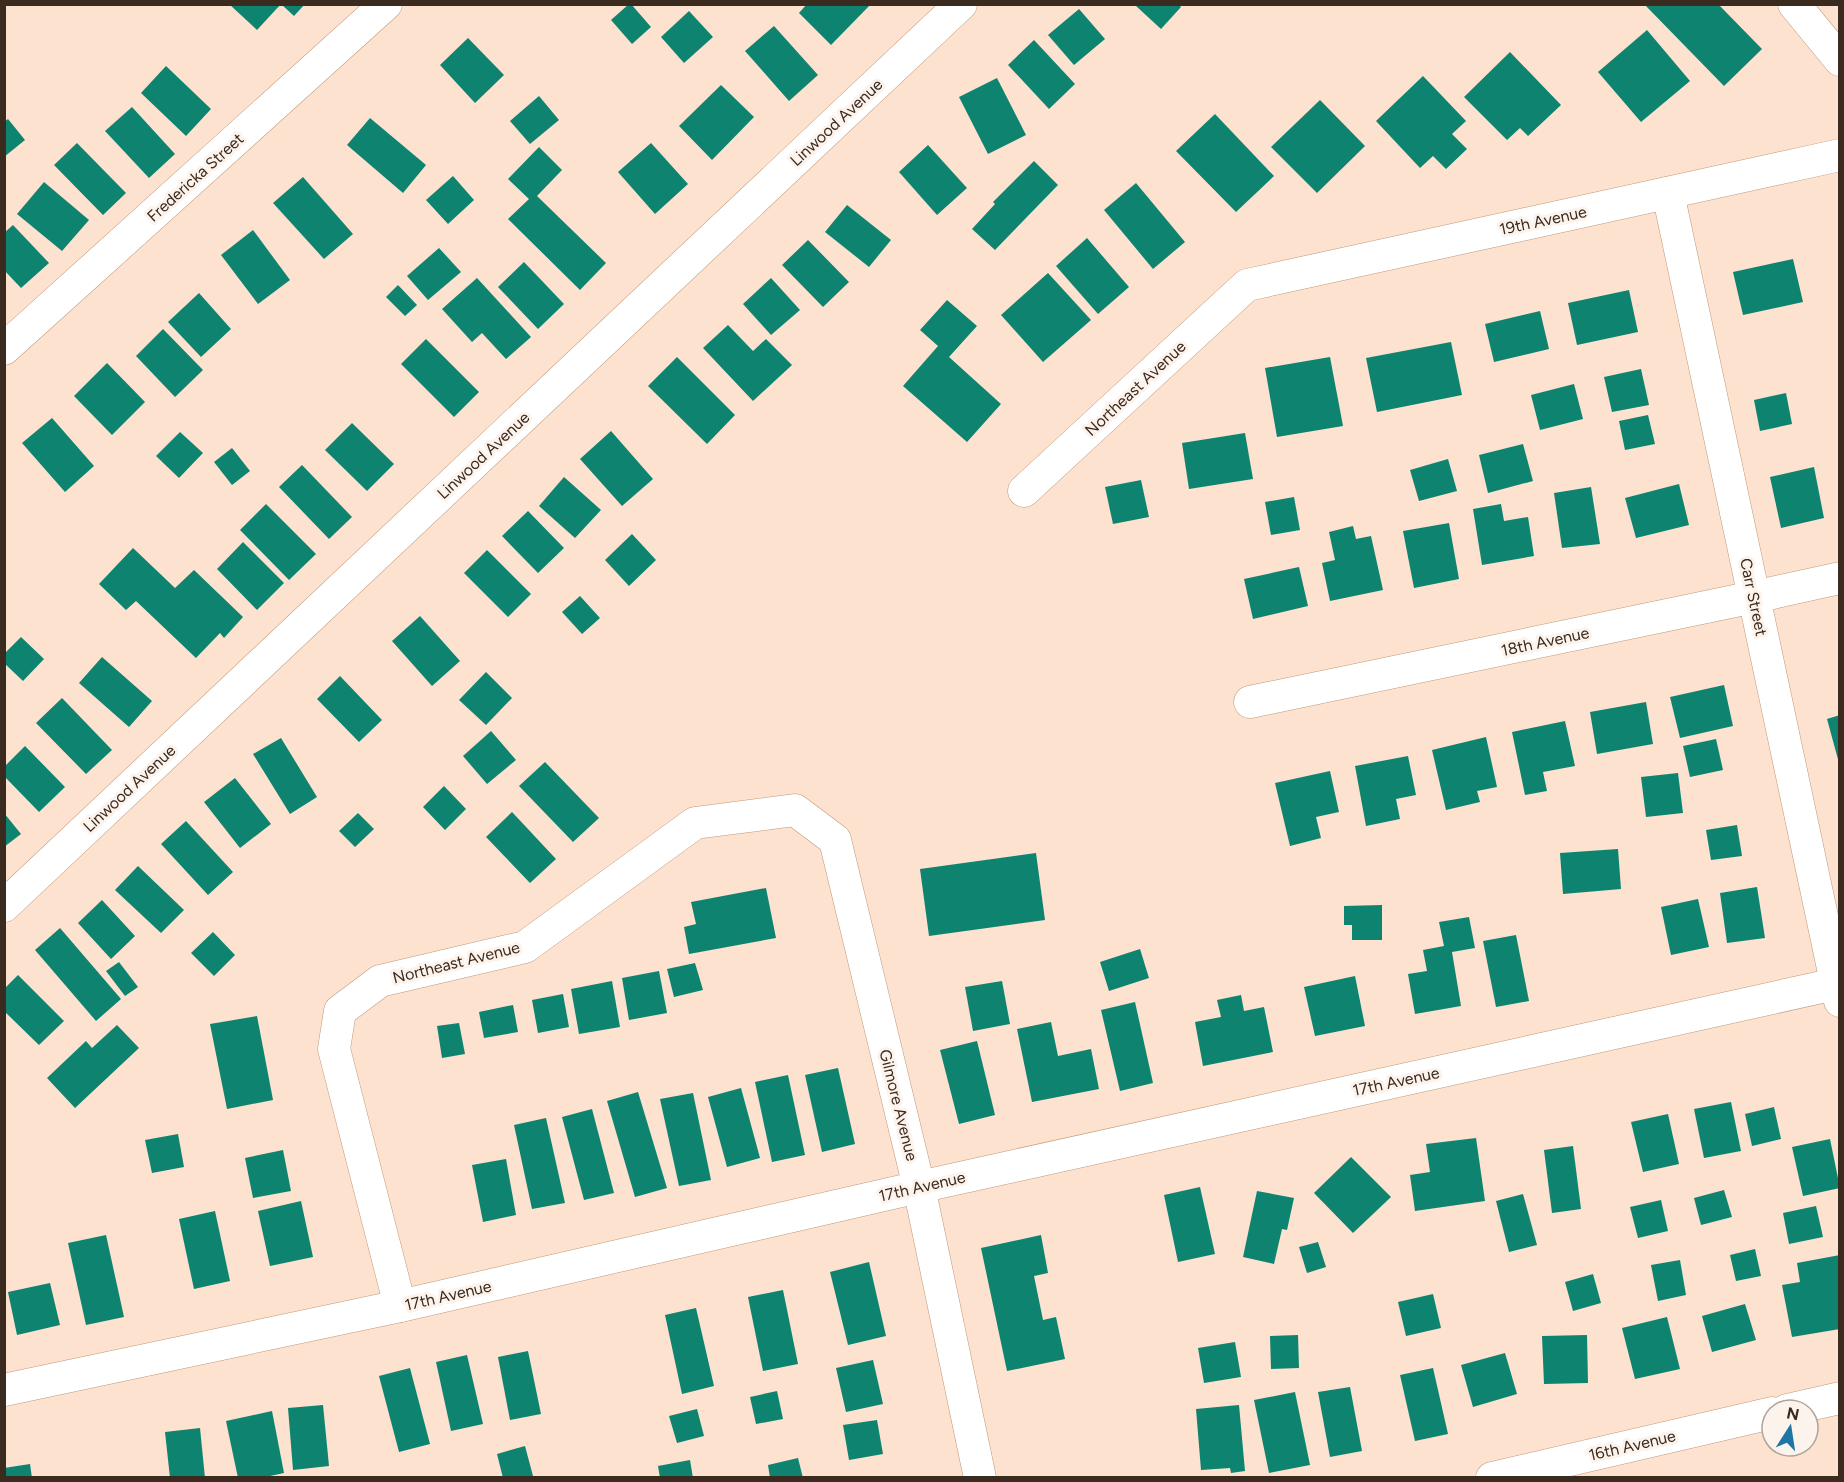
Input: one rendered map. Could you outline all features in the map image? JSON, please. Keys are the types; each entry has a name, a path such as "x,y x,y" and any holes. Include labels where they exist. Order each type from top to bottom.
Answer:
{"street":[{"name":"Fredericka Street","path":"4,349 387,4"},
{"name":"Linwood Avenue","path":"4,906 961,4"},
{"path":"1794,4 1839,60"},
{"name":"19th Avenue","path":"1246,285 1839,155"},
{"name":"Carr Street","path":"1668,193 1838,990"},
{"name":"Northeast Avenue","path":"1024,491 1246,285"},
{"name":"18th Avenue","path":"1250,702 1839,578"},
{"name":"Northeast Avenue","path":"400,1306 334,1049 340,1011 380,981 525,947 695,823 795,810 836,840"},
{"name":"Gilmore Avenue","path":"836,840 919,1187 980,1478"},
{"name":"17th Avenue","path":"4,1390 400,1306 919,1187 1838,990"},
{"path":"1820,1402 1839,1398"},
{"name":"16th Avenue","path":"1492,1478 1760,1416"}],"building":[{"path":"229,4 281,4 257,30"},
{"path":"281,4 305,4 294,16"},
{"path":"629,4 651,27 632,44 611,20"},
{"path":"807,4 871,4 831,45 799,13"},
{"path":"1137,4 1178,4 1181,7 1161,29 1136,6"},
{"path":"1644,4 1718,4 1762,49 1724,86"},
{"path":"1079,9 1105,39 1074,65 1048,35"},
{"path":"689,11 713,37 684,63 661,37"},
{"path":"774,26 818,75 789,101 745,51"},
{"path":"1647,30 1690,81 1641,122 1598,72"},
{"path":"468,38 504,75 475,103 440,65"},
{"path":"1034,40 1075,84 1049,109 1008,65"},
{"path":"1510,52 1561,105 1528,136 1520,128 1507,140 1464,97"},
{"path":"166,66 211,109 186,136 141,93"},
{"path":"1423,76 1466,121 1452,134 1467,149 1446,169 1433,156 1420,168 1376,121"},
{"path":"997,78 1026,135 988,154 959,97"},
{"path":"721,85 754,117 712,160 679,126"},
{"path":"539,96 559,120 530,144 510,121"},
{"path":"1320,100 1365,146 1317,193 1271,147"},
{"path":"132,107 175,154 149,178 105,131"},
{"path":"1215,114 1274,176 1236,212 1176,151"},
{"path":"370,118 426,165 403,193 347,145"},
{"path":"8,119 25,140 4,157 4,122"},
{"path":"77,143 126,193 103,215 54,165"},
{"path":"651,143 688,184 655,214 618,172"},
{"path":"928,145 967,188 937,215 899,172"},
{"path":"539,147 562,170 537,196 606,263 580,290 508,219 529,199 508,179"},
{"path":"1034,161 1058,185 995,250 972,229 995,204 993,202"},
{"path":"453,176 474,200 448,224 426,200"},
{"path":"303,177 353,234 324,259 273,203"},
{"path":"44,182 89,220 62,251 17,214"},
{"path":"1136,183 1185,242 1153,269 1104,210"},
{"path":"847,205 891,240 869,267 825,232"},
{"path":"13,225 49,263 21,288 4,270 4,233"},
{"path":"253,230 290,280 258,304 221,255"},
{"path":"1087,238 1129,287 1098,314 1056,266"},
{"path":"808,240 849,282 823,307 782,265"},
{"path":"439,248 461,272 428,300 407,276"},
{"path":"1793,259 1803,302 1743,315 1733,272"},
{"path":"524,262 564,304 538,329 498,287"},
{"path":"1048,273 1091,320 1043,362 1001,315"},
{"path":"477,278 531,337 506,359 482,333 472,342 442,309"},
{"path":"771,278 800,310 771,335 743,304"},
{"path":"398,285 417,305 405,316 386,297"},
{"path":"1629,290 1638,332 1577,345 1568,303"},
{"path":"199,293 231,329 201,357 168,322"},
{"path":"947,300 977,326 949,357 1001,404 967,442 903,386 938,346 920,330"},
{"path":"1540,311 1549,349 1494,362 1485,324"},
{"path":"728,325 753,351 766,339 792,365 753,401 703,348"},
{"path":"163,329 203,370 175,397 136,356"},
{"path":"426,339 479,392 454,417 401,364"},
{"path":"1451,342 1462,395 1377,412 1366,358"},
{"path":"677,357 735,415 707,444 648,386"},
{"path":"1330,357 1343,426 1277,437 1265,368"},
{"path":"107,363 145,402 112,435 74,396"},
{"path":"1641,369 1649,405 1612,412 1604,377"},
{"path":"1574,384 1583,419 1540,430 1531,395"},
{"path":"1786,393 1792,424 1760,431 1754,400"},
{"path":"1648,415 1655,444 1625,450 1619,421"},
{"path":"52,418 94,466 65,492 22,443"},
{"path":"352,423 394,464 367,491 325,450"},
{"path":"611,431 653,479 622,506 580,459"},
{"path":"180,432 203,453 179,478 156,456"},
{"path":"1245,433 1253,479 1189,489 1182,443"},
{"path":"1523,444 1533,481 1488,493 1479,455"},
{"path":"232,448 250,471 232,485 214,462"},
{"path":"1448,459 1457,491 1419,501 1410,470"},
{"path":"302,465 352,517 329,539 279,487"},
{"path":"1814,467 1824,518 1781,528 1770,477"},
{"path":"564,477 601,510 575,538 539,506"},
{"path":"1141,480 1149,517 1113,524 1105,487"},
{"path":"1679,484 1689,525 1636,538 1625,498"},
{"path":"1591,487 1600,544 1562,548 1554,493"},
{"path":"1294,497 1300,530 1271,535 1265,502"},
{"path":"266,504 316,554 289,580 240,530"},
{"path":"1501,504 1504,521 1528,517 1534,556 1482,565 1473,509"},
{"path":"528,511 564,548 538,573 502,536"},
{"path":"1449,523 1459,579 1414,588 1403,531"},
{"path":"1353,526 1356,539 1371,536 1383,590 1330,601 1322,563 1335,560 1329,532"},
{"path":"632,534 656,560 629,586 605,560"},
{"path":"243,542 284,583 257,610 217,569"},
{"path":"133,548 175,588 194,570 243,617 224,638 220,633 196,658 136,601 126,610 99,584"},
{"path":"487,550 531,594 508,617 464,573"},
{"path":"1299,567 1308,606 1253,619 1244,579"},
{"path":"580,596 600,618 582,634 562,612"},
{"path":"420,616 460,661 432,686 392,641"},
{"path":"21,637 44,659 23,681 4,663 4,654"},
{"path":"102,657 152,701 129,727 79,683"},
{"path":"486,672 512,698 486,725 459,700"},
{"path":"340,676 382,720 359,742 317,699"},
{"path":"1724,685 1733,726 1680,738 1670,697"},
{"path":"62,698 112,750 86,774 36,723"},
{"path":"1646,702 1653,744 1597,754 1590,712"},
{"path":"1840,715 1840,763 1839,763 1827,719"},
{"path":"1565,721 1575,766 1543,772 1547,791 1525,795 1512,732"},
{"path":"491,731 516,760 487,784 463,756"},
{"path":"1486,737 1497,787 1477,791 1480,802 1446,810 1432,750"},
{"path":"281,738 317,797 290,814 253,754"},
{"path":"1716,739 1723,770 1690,777 1683,746"},
{"path":"25,746 65,787 39,812 5,777 5,766"},
{"path":"1408,756 1416,795 1396,799 1400,819 1366,826 1355,766"},
{"path":"545,762 599,818 573,842 519,786"},
{"path":"1330,771 1339,812 1316,817 1321,838 1290,846 1275,783"},
{"path":"1678,773 1683,813 1646,817 1641,777"},
{"path":"235,778 271,824 240,848 204,802"},
{"path":"444,786 466,809 445,830 423,807"},
{"path":"512,812 556,859 530,883 486,837"},
{"path":"4,813 21,834 4,847"},
{"path":"358,813 374,829 355,847 339,831"},
{"path":"186,821 233,872 208,895 161,844"},
{"path":"1737,825 1742,856 1711,860 1706,830"},
{"path":"1618,849 1621,889 1563,894 1560,853"},
{"path":"1036,853 1045,920 929,936 920,869"},
{"path":"138,866 184,910 161,933 115,890"},
{"path":"1757,887 1765,938 1727,943 1720,893"},
{"path":"766,888 776,938 689,954 684,927 696,924 691,902"},
{"path":"1698,899 1709,947 1671,955 1661,907"},
{"path":"102,900 135,936 111,959 78,923"},
{"path":"1382,905 1382,940 1352,940 1352,925 1344,925 1344,906"},
{"path":"1469,917 1475,948 1452,952 1461,1006 1415,1014 1408,974 1427,971 1423,950 1444,946 1439,922"},
{"path":"60,928 121,999 96,1021 35,950"},
{"path":"213,932 235,955 214,976 191,953"},
{"path":"1516,935 1529,1001 1496,1007 1483,941"},
{"path":"1140,949 1149,978 1109,991 1100,962"},
{"path":"119,962 138,987 125,996 106,971"},
{"path":"695,963 703,990 674,997 667,969"},
{"path":"659,971 667,1013 629,1020 622,978"},
{"path":"18,975 64,1021 39,1045 4,1011 4,989"},
{"path":"1355,976 1365,1026 1315,1036 1304,987"},
{"path":"612,981 620,1027 579,1034 571,989"},
{"path":"1002,981 1010,1024 973,1031 965,987"},
{"path":"563,994 569,1027 538,1033 532,1000"},
{"path":"1241,995 1244,1011 1264,1007 1273,1052 1203,1066 1195,1022 1221,1017 1217,1000"},
{"path":"1135,1002 1153,1083 1120,1091 1101,1010"},
{"path":"513,1005 518,1032 484,1038 479,1012"},
{"path":"257,1016 273,1100 227,1109 210,1024"},
{"path":"1051,1022 1058,1056 1091,1049 1099,1089 1032,1102 1017,1029"},
{"path":"459,1023 465,1054 442,1058 437,1026"},
{"path":"117,1025 139,1048 75,1108 47,1078 86,1041 92,1048"},
{"path":"977,1041 995,1115 959,1124 940,1050"},
{"path":"838,1068 855,1144 822,1152 805,1075"},
{"path":"788,1075 805,1155 772,1162 755,1082"},
{"path":"741,1088 760,1158 727,1167 708,1097"},
{"path":"638,1092 667,1188 635,1197 607,1101"},
{"path":"693,1093 711,1180 679,1186 660,1099"},
{"path":"1731,1102 1741,1151 1704,1158 1694,1109"},
{"path":"1774,1107 1781,1139 1752,1146 1745,1114"},
{"path":"592,1109 614,1193 584,1200 562,1117"},
{"path":"1668,1114 1679,1164 1643,1172 1631,1122"},
{"path":"546,1118 565,1203 532,1209 514,1125"},
{"path":"178,1134 184,1167 152,1173 145,1140"},
{"path":"1476,1138 1485,1201 1415,1211 1410,1175 1430,1172 1426,1144"},
{"path":"1830,1139 1840,1188 1803,1196 1792,1147"},
{"path":"1573,1146 1581,1209 1552,1213 1544,1150"},
{"path":"283,1150 291,1191 253,1198 245,1158"},
{"path":"1351,1157 1391,1197 1353,1233 1314,1193"},
{"path":"506,1159 516,1215 483,1222 472,1165"},
{"path":"1200,1187 1215,1254 1178,1262 1164,1195"},
{"path":"1724,1190 1732,1217 1701,1225 1694,1198"},
{"path":"1257,1191 1294,1198 1287,1230 1282,1229 1274,1264 1243,1257"},
{"path":"1523,1194 1537,1245 1509,1252 1496,1201"},
{"path":"1661,1200 1668,1231 1638,1238 1630,1207"},
{"path":"301,1201 313,1257 270,1266 258,1211"},
{"path":"1816,1206 1823,1237 1789,1244 1783,1213"},
{"path":"215,1211 230,1281 194,1289 179,1219"},
{"path":"106,1235 124,1317 86,1325 68,1243"},
{"path":"1041,1235 1048,1273 1034,1276 1043,1320 1056,1317 1065,1359 1007,1371 981,1248"},
{"path":"1318,1242 1326,1267 1307,1273 1299,1247"},
{"path":"1755,1249 1761,1276 1736,1281 1730,1255"},
{"path":"1840,1255 1840,1329 1792,1337 1782,1285 1800,1282 1797,1263"},
{"path":"1680,1260 1686,1295 1658,1301 1651,1265"},
{"path":"869,1262 886,1336 848,1345 830,1272"},
{"path":"1593,1274 1601,1303 1573,1311 1565,1282"},
{"path":"50,1283 60,1325 17,1335 8,1292"},
{"path":"783,1290 798,1364 763,1371 748,1297"},
{"path":"1433,1294 1441,1328 1406,1336 1398,1302"},
{"path":"1745,1304 1756,1340 1712,1352 1702,1316"},
{"path":"696,1308 714,1386 682,1394 665,1315"},
{"path":"1667,1317 1680,1369 1635,1379 1622,1328"},
{"path":"1298,1335 1299,1368 1271,1369 1270,1336"},
{"path":"1587,1335 1588,1383 1544,1384 1542,1336"},
{"path":"1235,1342 1241,1377 1204,1383 1198,1348"},
{"path":"528,1351 541,1414 510,1420 498,1357"},
{"path":"1505,1353 1517,1394 1473,1407 1461,1365"},
{"path":"467,1355 483,1424 451,1431 436,1362"},
{"path":"873,1360 883,1404 846,1412 836,1368"},
{"path":"410,1368 430,1444 399,1452 379,1376"},
{"path":"1433,1368 1448,1434 1415,1441 1400,1375"},
{"path":"1350,1387 1362,1451 1330,1457 1318,1392"},
{"path":"777,1391 783,1419 756,1424 750,1397"},
{"path":"1295,1392 1310,1465 1269,1473 1254,1400"},
{"path":"323,1405 329,1466 293,1470 288,1408"},
{"path":"1239,1405 1245,1471 1231,1473 1230,1468 1201,1470 1196,1409"},
{"path":"697,1409 704,1436 677,1443 669,1416"},
{"path":"272,1411 284,1473 261,1478 238,1478 226,1421"},
{"path":"877,1420 883,1454 849,1460 843,1425"},
{"path":"200,1428 205,1478 170,1478 165,1432"},
{"path":"525,1446 533,1476 503,1478 497,1454"},
{"path":"798,1458 803,1478 770,1478 768,1465"},
{"path":"690,1460 693,1478 660,1478 658,1466"},
{"path":"30,1464 32,1478 4,1478 4,1468"}]}
